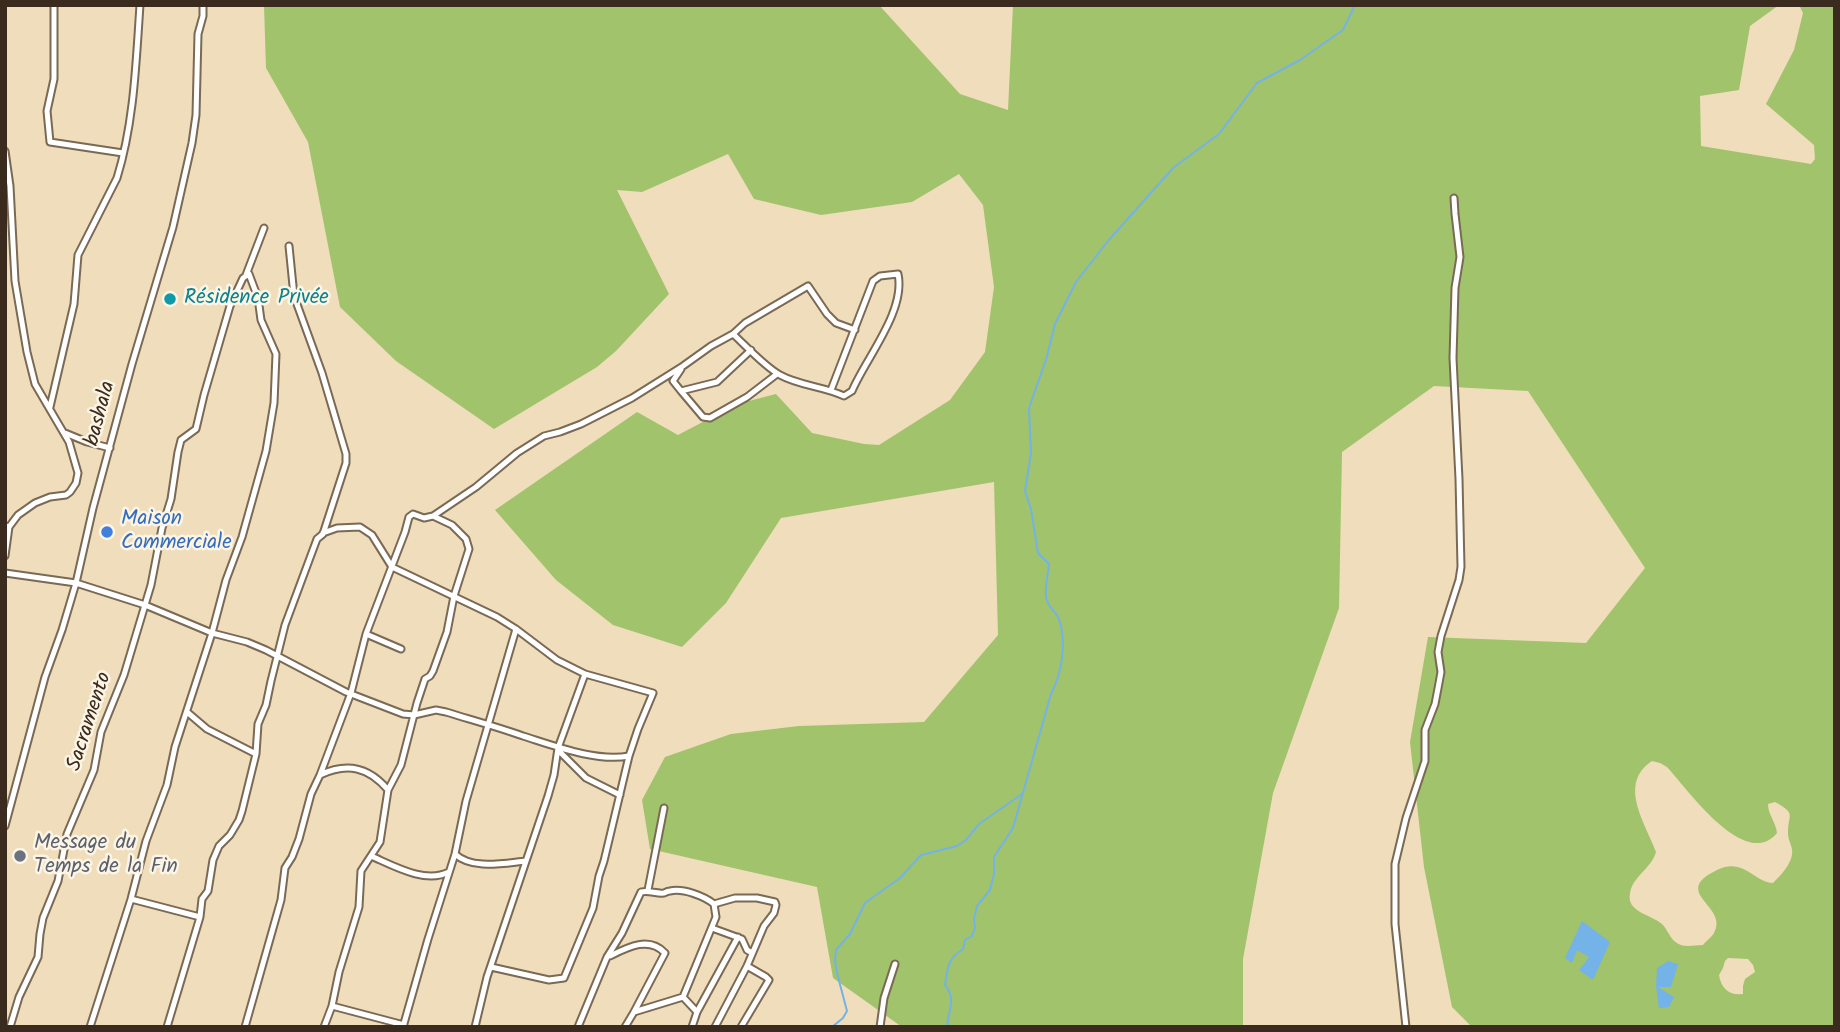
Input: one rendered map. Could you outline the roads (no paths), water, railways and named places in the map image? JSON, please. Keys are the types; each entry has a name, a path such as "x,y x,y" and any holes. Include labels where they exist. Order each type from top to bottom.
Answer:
{"street":[{"path":"54,5 54,79 47,111 50,142 123,153"},
{"path":"50,407 75,304 78,255 117,178 130,122 139,5"},
{"name":"bashala","path":"5,826 45,677 76,583 132,364 173,228 196,115 198,34 203,5"},
{"path":"5,151 10,186 15,281 27,352 35,384 65,433 78,473 76,483 66,495 35,503 7,527 5,556"},
{"path":"1406,1027 1395,925 1395,864 1406,818 1425,761 1425,730 1435,704 1441,672 1438,652 1461,567 1453,358 1455,288 1460,257 1454,198"},
{"name":"Sacramento","path":"10,1027 19,997 38,957 41,926 58,881 66,834 94,770 101,732 124,675 145,605 171,499 181,440 196,429 229,311 264,228"},
{"path":"289,246 294,296 322,373 346,454 346,463 323,534"},
{"path":"90,1027 131,899 145,843 167,785 175,747 226,580 242,537 270,431 276,354 261,320 258,298 251,278 249,274 246,275"},
{"path":"733,334 777,374 844,396 852,391 893,312 898,274 880,276 873,281 831,390"},
{"path":"5,279 15,281"},
{"path":"245,1027 281,900 285,867 292,857 311,794 351,693 366,634 409,517 413,514 424,518 433,516 544,436 560,432 632,398 733,334 745,323 808,286 836,323 855,330"},
{"path":"681,391 717,382 751,350"},
{"path":"683,366 673,381 703,417 710,418 747,397 777,374"},
{"path":"65,433 110,448"},
{"path":"324,1027 359,907 361,871 380,842 388,790 401,765 425,679 433,671 469,549 466,539 452,525 433,516"},
{"path":"167,1027 200,917 202,899 208,891 213,860 219,846 239,820 256,754 258,724 266,705 290,609 317,539 337,528 360,527 372,535 391,567 497,617 557,660 585,674 653,693 629,756 593,908 564,978 550,980 491,967"},
{"path":"5,573 76,583 145,605 212,633 247,642 351,693 402,714 446,712 558,749 599,756 629,756"},
{"path":"332,1006 404,1026 455,854 466,801 516,629"},
{"path":"366,634 401,649"},
{"path":"475,1027 482,992 548,796 558,749 585,674"},
{"path":"187,712 207,729 256,754"},
{"path":"558,749 586,778 620,795"},
{"path":"320,775 334,768 369,772 388,790"},
{"path":"648,890 664,808"},
{"path":"455,854 462,861 489,864 526,861"},
{"path":"371,856 403,870 426,876 437,877 449,873"},
{"path":"578,1027 607,957 622,933 639,894 648,890 662,893 680,891 714,904 735,898 775,902 776,908 764,926 747,967 716,1025 726,1027"},
{"path":"131,899 200,917"},
{"path":"634,1013 683,997 716,918 714,904"},
{"path":"712,928 738,937 752,953"},
{"path":"692,1027 697,1012 738,937"},
{"path":"607,957 641,943 664,950 664,956 625,1027"},
{"path":"880,1027 884,998 895,964"},
{"path":"741,1027 769,980 747,967"},
{"path":"683,997 697,1012"}],"water":[{"path":"1582,921 1610,942 1593,980 1579,970 1589,957 1577,950 1572,963 1565,958"},
{"path":"1668,961 1678,964 1671,987 1658,987 1674,997 1669,1007 1659,1008 1657,968"}],"waterway":[{"path":"947,1027 951,995 945,985 949,964 963,949 965,940 972,936 977,906 990,890 994,857 1013,828 1062,658 1063,638 1059,619 1046,597 1049,564 1038,553 1031,509 1025,491 1031,453 1029,408 1055,324 1076,282 1108,241 1173,168 1219,134 1257,83 1300,60 1343,30 1355,5"},
{"path":"832,1027 847,1011 837,973 836,950 850,934 865,903 900,878 921,855 957,846 966,840 979,824 1022,794"}],"place":[{"name":"Résidence Privée","path":"170,299"},
{"name":"Maison Commerciale","path":"107,532"},
{"name":"Message du Temps de la Fin","path":"20,856"}]}
